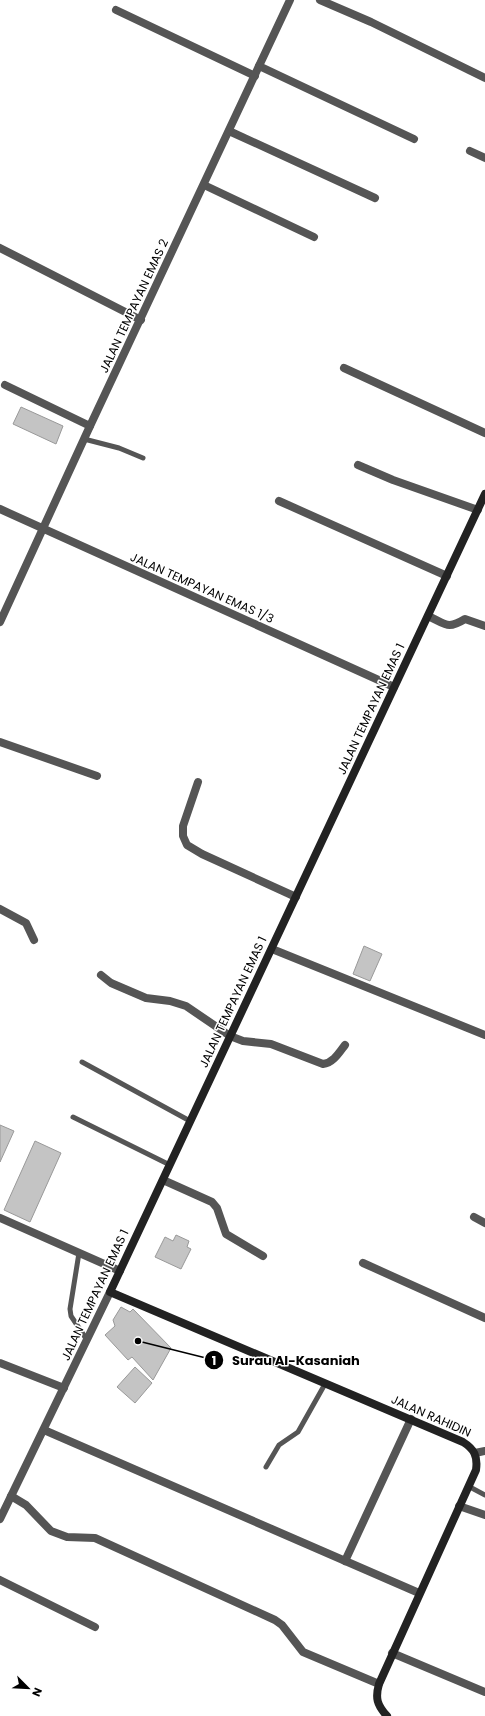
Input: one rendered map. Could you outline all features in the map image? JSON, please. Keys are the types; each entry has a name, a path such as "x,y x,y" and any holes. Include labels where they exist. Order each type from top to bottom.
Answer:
{"street":[{"name":"JALAN TEMPAYAN EMAS 2","path":"0,622 84,438 141,320 290,0"},
{"path":"320,0 371,22 485,78"},
{"path":"116,10 255,76"},
{"path":"259,66 414,139"},
{"path":"229,131 375,198"},
{"path":"470,151 485,158"},
{"path":"204,185 314,237"},
{"path":"0,248 141,320"},
{"path":"344,368 485,433"},
{"path":"5,385 90,426"},
{"path":"358,465 393,480 478,510"},
{"name":"JALAN TEMPAYAN EMAS 1","path":"0,1519 120,1271 485,494"},
{"path":"278,501 447,576"},
{"name":"JALAN TEMPAYAN EMAS 1/3","path":"0,509 394,688"},
{"path":"428,616 450,626 455,625 465,619 485,626"},
{"path":"0,742 98,776"},
{"path":"198,782 182,826 183,836 187,844 202,854 296,897"},
{"path":"0,909 26,923 34,940"},
{"path":"272,949 485,1035"},
{"path":"101,975 111,983 146,998 186,1006 230,1036 243,1041 271,1044 323,1064 328,1064 345,1045"},
{"path":"163,1180 212,1202 217,1208 226,1234 263,1256"},
{"path":"474,1217 485,1222"},
{"path":"0,1218 120,1271"},
{"path":"362,1263 485,1318"},
{"name":"JALAN RAHIDIN","path":"110,1292 411,1419 463,1442 475,1453 477,1461 476,1470 379,1684 376,1693 377,1702 387,1716"},
{"path":"0,1363 64,1388"},
{"path":"345,1561 411,1419"},
{"path":"44,1430 419,1593"},
{"path":"475,1453 485,1451"},
{"path":"11,1496 26,1505 51,1531 66,1537 95,1538 274,1620 282,1625 303,1652 379,1684"},
{"path":"459,1506 485,1515"},
{"path":"0,1580 95,1627"},
{"path":"392,1653 485,1692"}],"lane":[{"path":"84,438 119,448 143,458"},
{"path":"82,1062 190,1121"},
{"path":"73,1117 170,1164"},
{"path":"79,1253 70,1309 71,1316 87,1340"},
{"path":"266,1467 279,1445 298,1432 325,1384"},
{"path":"468,1486 485,1495"}],"building":[{"path":"21,407 63,426 56,444 13,424"},
{"path":"364,946 382,954 370,981 353,974"},
{"path":"0,1125 14,1131 0,1162"},
{"path":"35,1141 61,1153 30,1222 4,1210"},
{"path":"176,1235 189,1241 187,1247 191,1249 181,1269 155,1257 165,1237 173,1241"},
{"path":"121,1307 130,1312 133,1309 171,1348 153,1380 132,1357 128,1360 105,1335 115,1326 113,1320"},
{"path":"135,1367 152,1383 135,1403 117,1387"}],"place":[{"name":"Surau Al-Kasaniah","path":"138,1341"}]}
